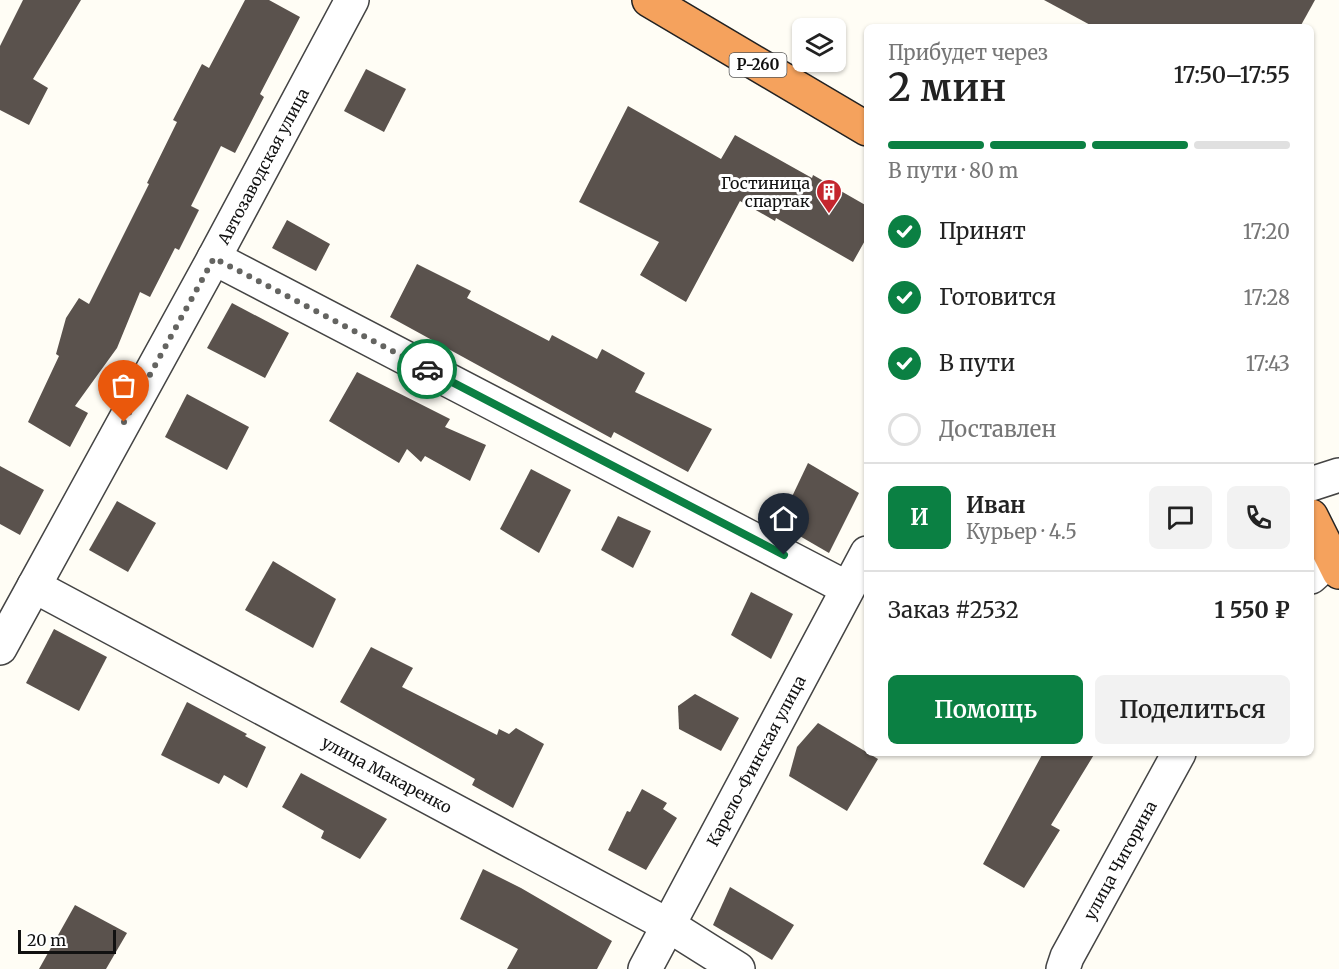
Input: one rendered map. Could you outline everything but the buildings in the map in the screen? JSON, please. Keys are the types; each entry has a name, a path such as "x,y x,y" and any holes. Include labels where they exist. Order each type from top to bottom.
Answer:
{"highway":[{"name":"Р-260","path":"649,0 864,127"},
{"path":"1314,526 1327,569"}],"street":[{"name":"Автозаводская улица","path":"0,648 214,258 352,0"},
{"path":"214,258 847,588"},
{"path":"1314,483 1339,475"},
{"name":"Карело-Финская улица","path":"645,969 864,558"},
{"name":"улица Макаренко","path":"34,586 668,925 738,969"},
{"name":"улица Чигорина","path":"1063,969 1067,957 1177,756"}],"way so far":[{"path":"124,422 214,258 427,369"}],"place":[{"name":"Гостиница спартак","path":"829,215"}],"route":[{"path":"427,369 784,555"}]}
